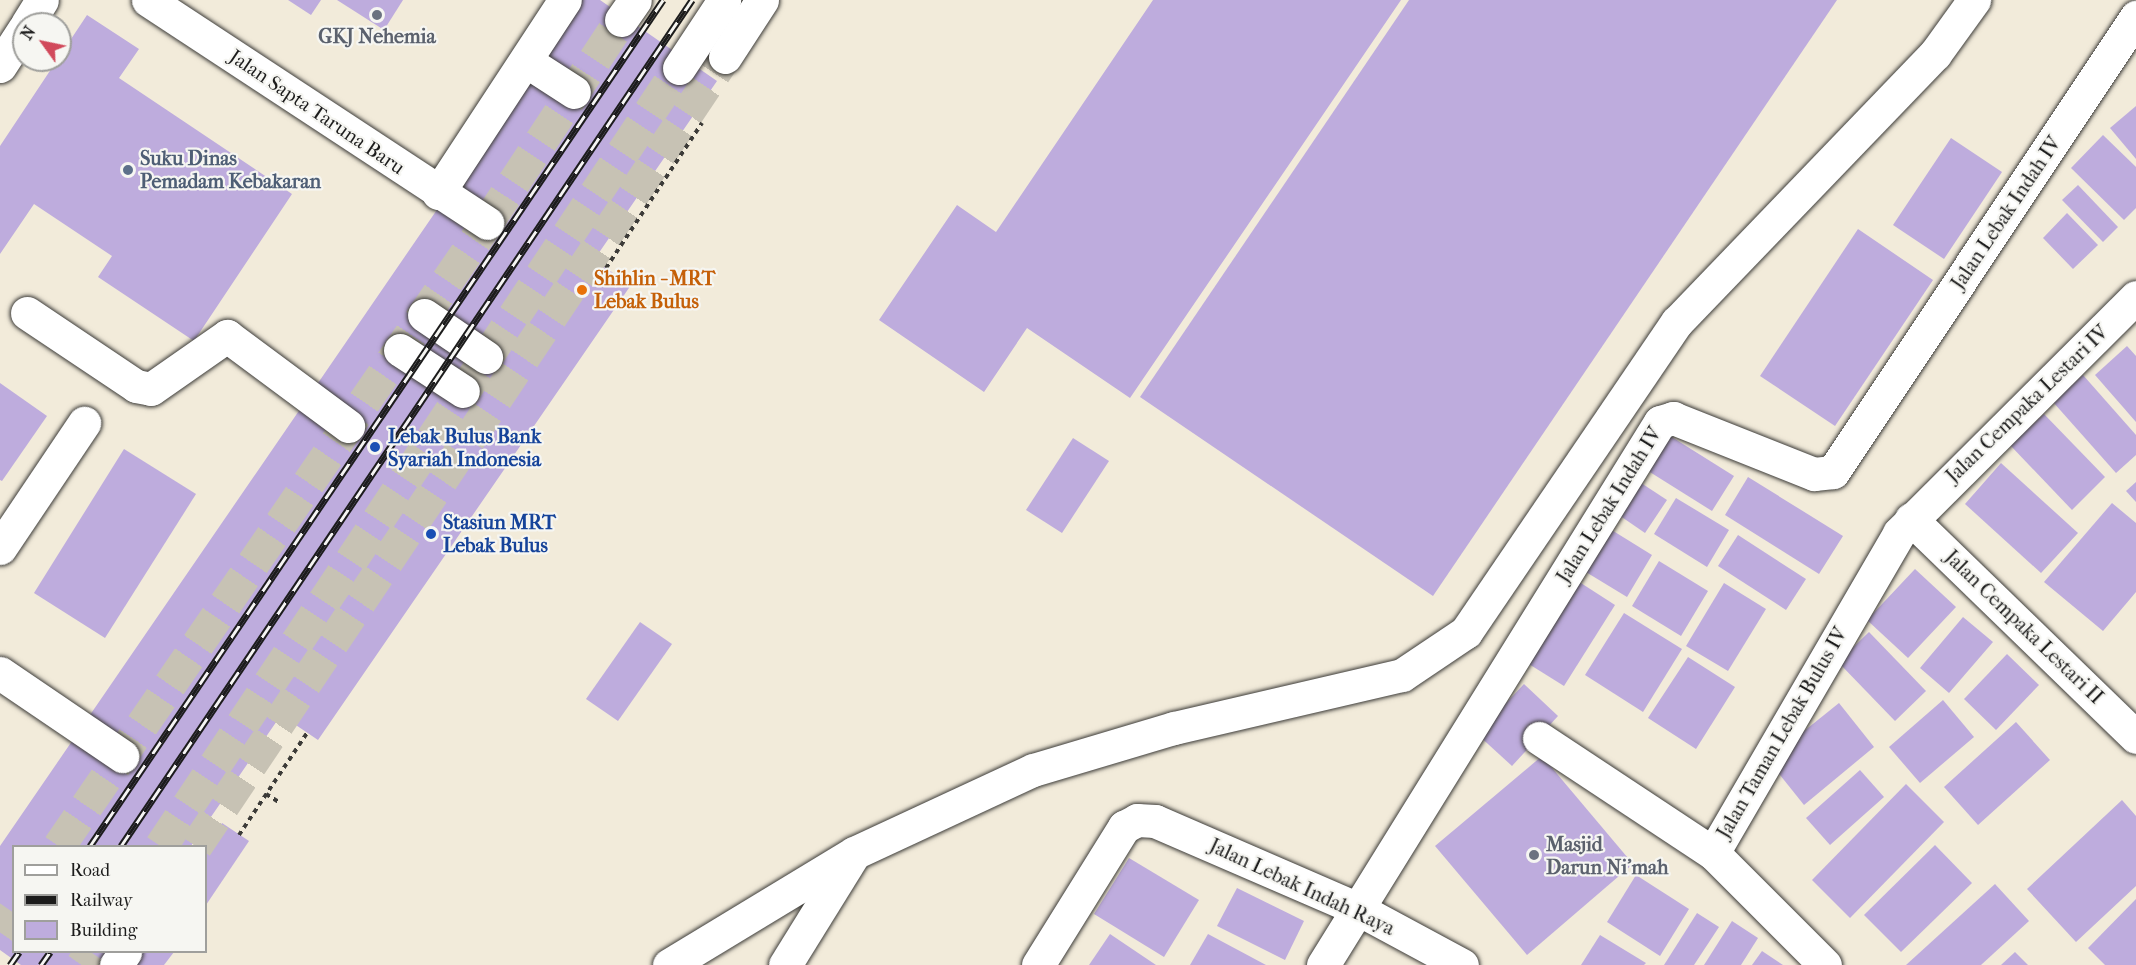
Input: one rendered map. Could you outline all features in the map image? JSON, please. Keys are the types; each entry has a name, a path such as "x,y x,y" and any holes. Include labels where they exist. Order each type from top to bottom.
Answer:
{"main road":[{"name":"Jalan Sapta Taruna Baru","path":"148,0 438,193 487,223"},
{"path":"438,193 566,0"},
{"path":"679,68 724,0"},
{"path":"725,57 762,0"},
{"path":"669,965 854,853 1034,770 1174,728 1402,675 1466,632 1677,322 1935,54 1974,0"},
{"name":"Jalan Lebak Indah IV","path":"1323,965 1660,422 1673,417 1814,474 1833,472 2136,17"},
{"path":"0,66 12,48"},
{"path":"526,61 574,92"},
{"name":"Jalan Cempaka Lestari IV","path":"1914,515 2136,297"},
{"path":"27,314 135,386 151,388 227,336 348,426"},
{"path":"424,315 486,357"},
{"path":"400,350 463,392"},
{"path":"0,548 84,423"},
{"name":"Jalan Cempaka Lestari II","path":"1914,515 2130,719"},
{"name":"Jalan Taman Lebak Bulus IV","path":"1825,965 1713,853 1893,543 1914,515"},
{"path":"0,673 122,756"},
{"path":"1539,738 1713,853"},
{"name":"Jalan Lebak Indah Raya","path":"1038,965 1124,826 1137,820 1155,820 1358,909 1462,965"},
{"path":"785,965 854,853"}],"path":[{"path":"606,268 702,123"},
{"path":"239,835 307,733"},
{"path":"266,794 279,802"}],"building":[{"name":"GKJ Nehemia","path":"288,0 321,0 311,15"},
{"name":"GKJ Nehemia","path":"337,0 403,0 384,30"},
{"path":"581,0 600,0 717,81 594,260 631,285 318,740 281,715 192,845 12,845 12,953 118,953 109,965 21,965 0,950 0,846"},
{"path":"1153,0 1401,0 1130,398 1027,328 984,392 879,320 957,205 996,232"},
{"path":"1409,0 1837,0 1433,596 1140,397"},
{"name":"Suku Dinas Pemadam Kebakaran","path":"87,15 139,49 119,78 292,194 194,341 98,277 112,256 34,204 0,254 0,146 49,72 72,72 72,38"},
{"path":"2136,106 2136,159 2110,128"},
{"path":"2103,135 2136,167 2136,208 2124,220 2071,168"},
{"path":"1951,138 2002,172 1944,259 1893,225"},
{"path":"2078,185 2118,227 2103,242 2062,200"},
{"path":"2067,213 2098,245 2073,269 2043,238"},
{"path":"1858,229 1933,280 1835,426 1760,376"},
{"path":"2127,346 2136,356 2136,422 2095,375"},
{"path":"2083,375 2136,435 2136,455 2116,473 2053,402"},
{"path":"0,383 47,416 2,481 0,480"},
{"path":"2044,414 2105,477 2072,510 2010,445"},
{"path":"1667,434 1734,476 1712,511 1645,469"},
{"path":"1073,438 1109,461 1062,533 1026,510"},
{"path":"124,449 196,494 105,638 34,593"},
{"path":"2001,463 2078,533 2041,573 1965,504"},
{"path":"1748,477 1843,536 1819,574 1725,515"},
{"path":"1635,479 1667,500 1645,533 1613,511"},
{"path":"2136,482 2136,502 2126,491"},
{"path":"1676,498 1729,530 1707,567 1654,534"},
{"path":"2112,503 2136,523 2136,592 2103,631 2044,582"},
{"path":"1602,524 1652,555 1627,597 1576,566"},
{"path":"1738,535 1806,579 1786,610 1718,566"},
{"path":"1659,561 1708,591 1681,636 1632,606"},
{"path":"1915,569 1956,607 1908,658 1867,620"},
{"path":"1570,576 1615,605 1564,686 1519,658"},
{"path":"1724,583 1766,609 1728,671 1686,646"},
{"path":"1624,613 1682,649 1643,712 1585,675"},
{"path":"1963,617 1993,642 1949,693 1920,668"},
{"path":"640,622 672,644 618,721 586,699"},
{"path":"1869,632 1926,691 1895,721 1838,662"},
{"path":"2007,654 2039,685 1996,730 1964,699"},
{"path":"1688,657 1735,687 1696,749 1648,718"},
{"path":"1524,684 1558,716 1512,766 1477,734"},
{"path":"1943,700 1974,737 1920,783 1889,747"},
{"path":"1839,703 1874,747 1804,805 1768,760"},
{"path":"2016,722 2050,760 1978,825 1944,787"},
{"name":"Masjid Darun Ni'mah","path":"1542,756 1633,864 1527,955 1435,846"},
{"path":"1860,770 1884,797 1830,845 1806,818"},
{"path":"1906,784 1944,822 1850,918 1812,880"},
{"path":"2122,800 2136,816 2136,886 2076,942 2027,889"},
{"path":"222,823 249,841 207,904 207,846"},
{"path":"1935,845 1972,883 1901,952 1864,915"},
{"path":"1129,858 1199,900 1164,957 1094,914"},
{"path":"1636,875 1689,909 1660,956 1607,922"},
{"path":"1995,884 2029,921 1981,965 1906,965"},
{"path":"1237,888 1304,921 1285,960 1217,926"},
{"path":"2136,899 2136,965 2105,965 2088,948"},
{"path":"1697,913 1719,927 1694,965 1664,965"},
{"path":"1732,921 1758,938 1741,965 1704,965"},
{"path":"1110,934 1156,965 1089,965"},
{"path":"1208,934 1266,965 1190,965"},
{"path":"1600,935 1646,963 1644,965 1581,965"},
{"path":"1762,951 1783,965 1752,965"},
{"path":"2015,952 2028,965 2001,965"},
{"path":"133,953 173,953 164,965 125,965"}],"tunnel":[{"path":"60,845 487,223 621,20"},
{"path":"197,845 725,57"},
{"path":"162,845 679,68"},
{"path":"0,932 12,915"},
{"path":"82,965 90,953"}],"railway":[{"path":"91,845 663,0"},
{"path":"122,845 692,0"},
{"path":"10,965 18,953"},
{"path":"41,965 49,953"}],"place":[{"name":"GKJ Nehemia","path":"377,15"},
{"name":"Suku Dinas Pemadam Kebakaran","path":"128,170"},
{"name":"Shihlin - MRT Lebak Bulus","path":"582,290"},
{"name":"Lebak Bulus Bank Syariah Indonesia","path":"375,447"},
{"name":"Stasiun MRT Lebak Bulus","path":"431,534"},
{"name":"Masjid Darun Ni'mah","path":"1534,855"}]}
